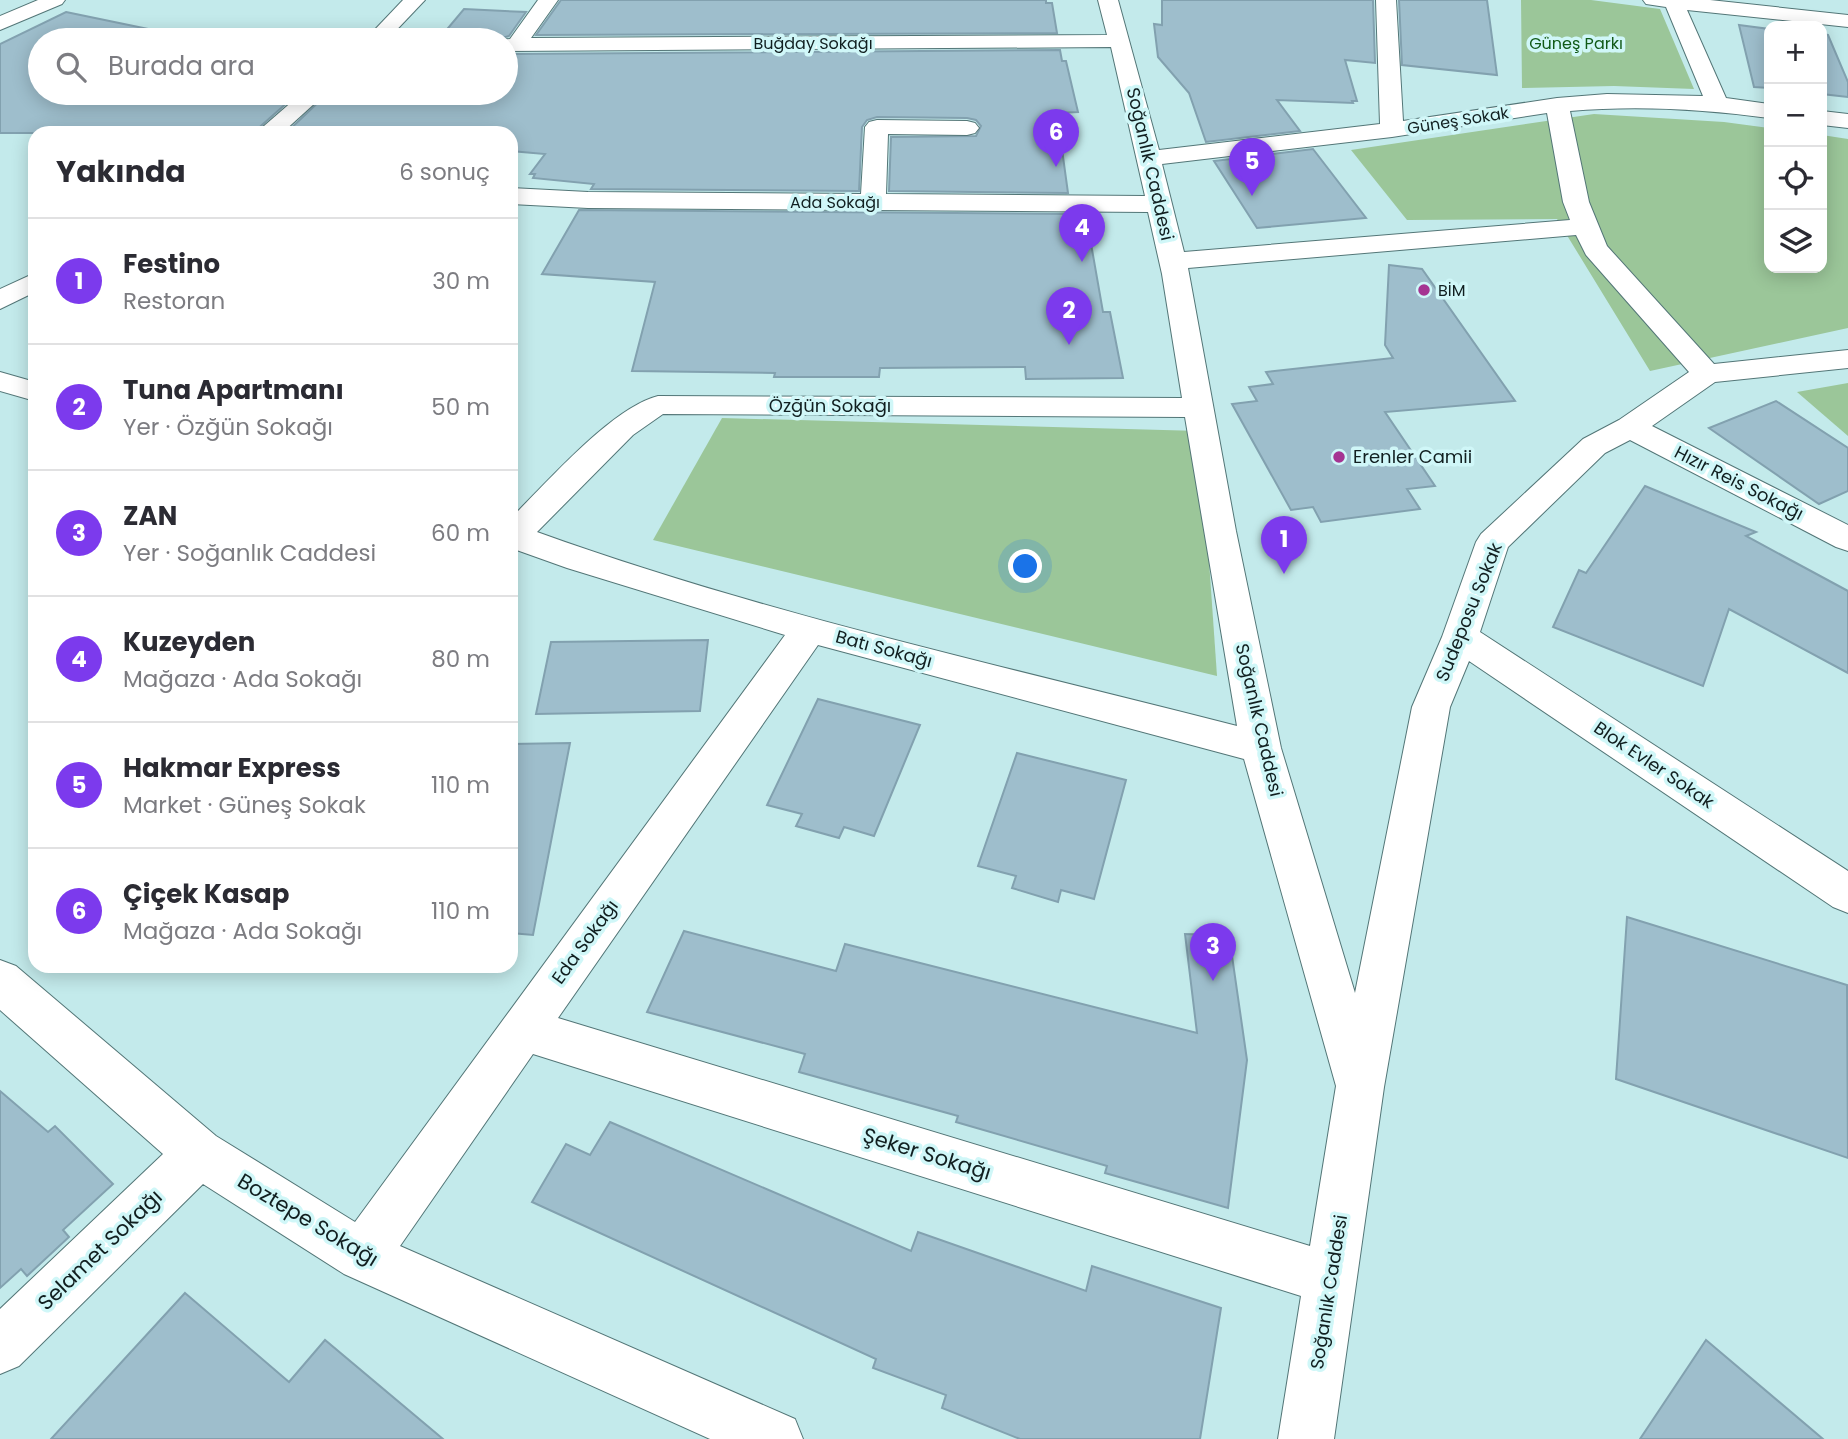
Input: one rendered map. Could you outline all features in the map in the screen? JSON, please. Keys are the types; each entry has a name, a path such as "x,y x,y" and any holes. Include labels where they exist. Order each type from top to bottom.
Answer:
{"street":[{"path":"0,24 55,0"},
{"path":"387,28 415,0"},
{"path":"518,36 548,0"},
{"name":"Soğanlık Caddesi","path":"1108,0 1173,261 1261,748 1360,1087 1306,1439"},
{"path":"1386,0 1392,130"},
{"path":"1667,1 1848,21"},
{"path":"1667,1 1717,103"},
{"name":"Buğday Sokağı","path":"518,45 1119,41"},
{"name":"Güneş Sokak","path":"1148,158 1392,130 1557,105 1607,101 1717,103 1764,109"},
{"path":"276,126 301,105"},
{"path":"1557,105 1576,202 1595,249 1707,374"},
{"path":"1827,119 1848,121"},
{"path":"873,202 877,127 967,128"},
{"name":"Ada Sokağı","path":"518,196 588,200 1160,204"},
{"path":"1173,261 1586,226"},
{"path":"1,299 28,285"},
{"name":"Sudeposu Sokak","path":"1360,1087 1431,708 1460,637 1493,542 1594,446 1630,427 1707,374 1848,359"},
{"path":"0,381 28,390"},
{"name":"Özğün Sokağı","path":"518,529 622,428 642,412 658,405 1198,408"},
{"name":"Hızır Reis Sokağı","path":"1630,427 1848,539"},
{"name":"Batı Sokağı","path":"518,537 579,560 809,629 1261,748"},
{"name":"Eda Sokağı","path":"362,1256 809,629"},
{"name":"Blok Evler Sokak","path":"1460,637 1848,894"},
{"name":"Boztepe Sokağı","path":"0,981 199,1153 362,1256 775,1439"},
{"name":"Şeker Sokağı","path":"523,1029 1331,1279"},
{"name":"Selamet Sokağı","path":"0,1348 199,1153"}],"green space":[{"name":"Güneş Parkı","path":"1521,0 1591,0 1660,9 1694,89 1614,86 1522,88"},
{"path":"1594,114 1724,122 1764,127 1764,273 1827,273 1827,136 1848,139 1848,328 1650,371 1557,219 1407,220 1351,150"},
{"path":"1848,383 1848,436 1797,392"},
{"path":"722,418 1200,431 1217,676 653,540"}],"building":[{"path":"561,0 1046,0 1046,3 1052,3 1057,33 536,35"},
{"path":"1162,0 1373,0 1375,63 1345,60 1357,101 1352,101 1353,103 1277,100 1300,131 1206,142 1189,93 1158,57 1154,24 1162,25"},
{"path":"1399,0 1487,0 1497,75 1402,65"},
{"path":"464,9 526,12 515,28 448,28"},
{"path":"66,12 143,28 33,28"},
{"path":"1739,25 1764,28 1764,88 1754,87"},
{"path":"28,30 28,105 284,105 261,126 28,126 28,133 0,133 0,44"},
{"path":"1827,35 1848,82 1848,97 1827,95"},
{"path":"1060,50 1062,61 1066,61 1078,112 1057,113 1068,193 889,191 891,137 976,136 981,126 976,120 967,118 877,117 867,120 862,127 859,191 591,189 594,184 533,178 535,174 530,174 545,154 518,152 518,126 293,126 315,105 518,105 518,54"},
{"path":"1313,149 1366,218 1257,228 1214,161"},
{"path":"579,210 1070,214 1074,238 1090,238 1103,312 1110,312 1123,378 1026,379 1025,367 880,368 879,377 774,377 775,373 632,371 655,282 542,274"},
{"path":"1389,265 1422,269 1515,401 1385,412 1435,486 1407,489 1420,509 1321,522 1313,507 1291,510 1232,404 1257,401 1249,387 1273,384 1266,372 1393,358 1385,345"},
{"path":"1776,401 1848,448 1848,491 1819,504 1709,428"},
{"path":"1645,486 1756,532 1746,536 1848,591 1848,673 1729,609 1703,686 1553,627 1579,570 1586,573"},
{"path":"708,640 700,711 536,714 551,642"},
{"path":"818,699 920,725 874,836 844,827 839,838 796,826 802,814 767,805"},
{"path":"570,743 533,935 518,934 518,744"},
{"path":"1017,753 1126,780 1094,899 1061,890 1058,902 1012,888 1016,876 978,866"},
{"path":"1627,917 1847,985 1848,1158 1616,1079"},
{"path":"684,931 836,971 845,944 1197,1033 1185,934 1229,935 1247,1060 1228,1208 1105,1173 1107,1166 956,1122 958,1116 799,1072 805,1054 647,1012"},
{"path":"0,1091 48,1132 55,1126 113,1184 63,1230 69,1237 27,1276 21,1269 0,1288"},
{"path":"610,1122 911,1251 918,1232 1086,1291 1092,1266 1221,1308 1200,1439 1020,1439 942,1408 946,1395 873,1368 876,1359 532,1202 566,1144 590,1155"},
{"path":"185,1293 289,1382 325,1340 443,1439 51,1439"},
{"path":"1706,1340 1823,1439 1640,1439"}],"place":[{"name":"Çiçek Kasap","path":"1056,167"},
{"name":"Hakmar Express","path":"1252,196"},
{"name":"Kuzeyden","path":"1082,262"},
{"name":"BİM","path":"1424,290"},
{"name":"Tuna Apartmanı","path":"1069,345"},
{"name":"Erenler Camii","path":"1339,457"},
{"name":"Festino","path":"1284,574"},
{"name":"ZAN","path":"1213,981"}]}
